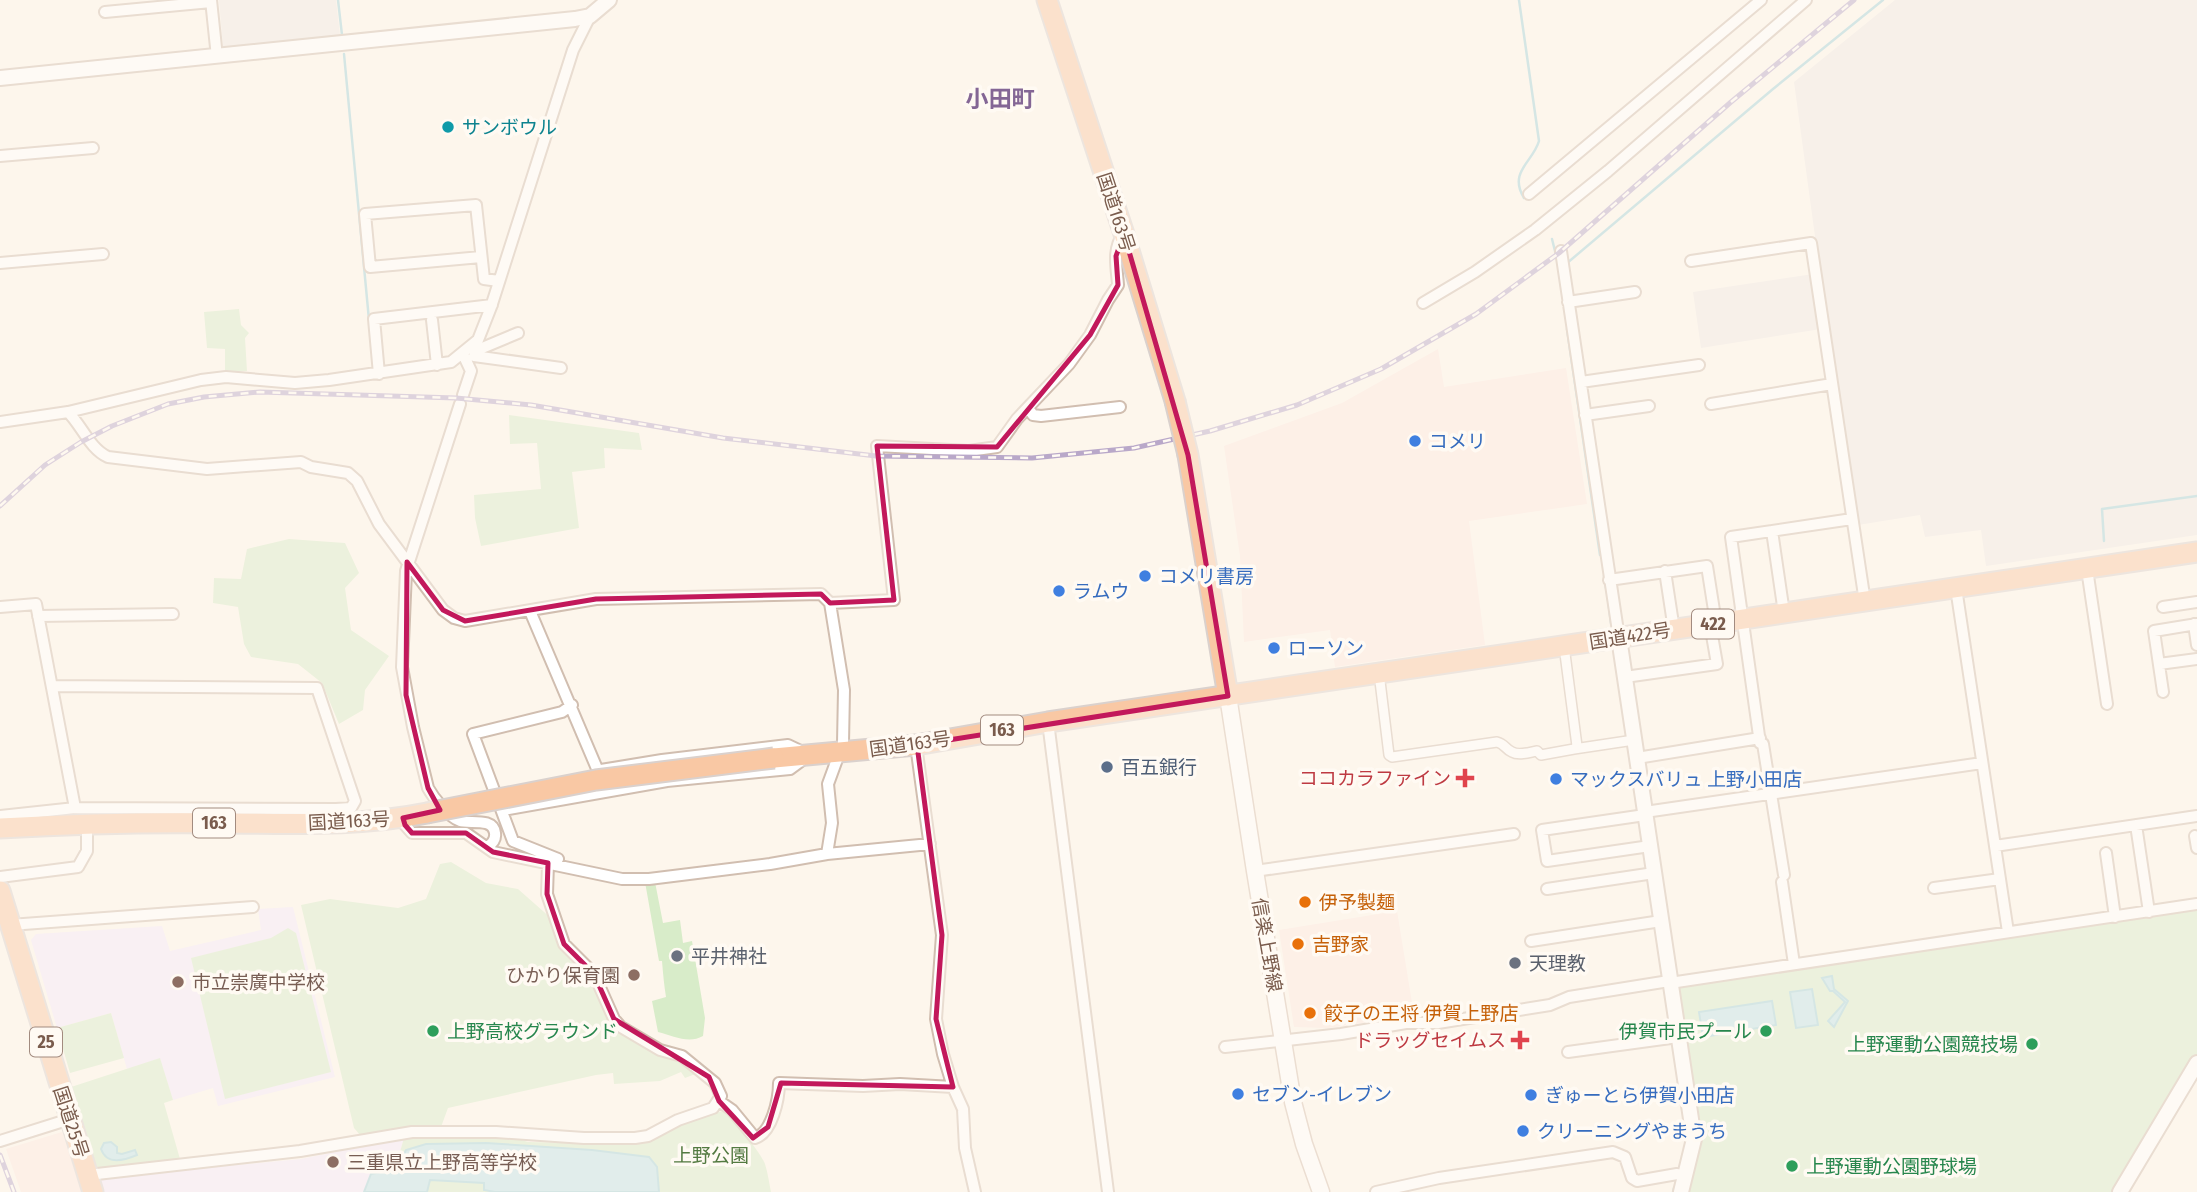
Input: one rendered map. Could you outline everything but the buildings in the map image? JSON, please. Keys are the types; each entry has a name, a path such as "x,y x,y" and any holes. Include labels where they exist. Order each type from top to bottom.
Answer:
{"highway":[{"name":"国道163号","path":"0,828 81,816 325,823 403,818 596,780 774,758 916,745 1048,722 1228,696 1188,455 1175,401 1124,234 1047,0"},
{"name":"国道422号","path":"1228,696 2197,552"},
{"name":"国道25号","path":"0,891 90,1184"}],"main road":[{"name":"信楽上野線","path":"1228,696 1293,1102 1321,1192"}],"street":[{"path":"487,847 494,840 493,829 483,822 456,819 433,797 428,788 412,727 402,667 408,562 471,371 471,354 492,305 573,50 590,16 609,0"},
{"path":"1529,194 1761,0"},
{"path":"1423,303 1475,272 1535,230 1608,171 1806,0"},
{"path":"105,12 211,1 217,57"},
{"path":"0,78 525,25 590,16"},
{"path":"0,156 93,148"},
{"path":"481,257 370,267 365,214 476,205 484,279 499,281"},
{"path":"830,603 894,600 877,446 969,451 997,447 1017,419 1069,364 1090,335 1118,285 1116,256 1118,241 1124,234"},
{"path":"1691,261 1811,243 1865,602"},
{"path":"0,263 103,254"},
{"path":"1562,261 1694,1139 1681,1192"},
{"path":"1568,302 1634,292"},
{"path":"379,374 374,319 492,305"},
{"path":"432,320 437,365"},
{"path":"0,422 68,412 201,380 245,378 295,383 437,365 471,354 518,332"},
{"path":"471,354 561,368"},
{"path":"1580,382 1699,365"},
{"path":"1711,404 1832,384"},
{"path":"1585,415 1649,406"},
{"path":"1028,408 1033,415 1041,416 1121,407"},
{"path":"68,412 98,453 108,457 207,469 301,462 312,467 348,472 357,481 379,524 443,610 454,618 465,621 596,599 821,594 830,603 844,690 843,743 828,784 832,823 827,854"},
{"path":"1794,964 1731,537 1852,519"},
{"path":"1772,531 1784,613"},
{"path":"1609,580 1707,566 1717,664 1625,677"},
{"path":"2087,569 2107,704"},
{"path":"1665,572 1674,630"},
{"path":"1956,588 2008,932"},
{"path":"2163,607 2197,602"},
{"path":"0,607 36,604 87,851 78,867 0,877"},
{"path":"530,611 598,771"},
{"path":"38,616 173,614"},
{"path":"2163,692 2154,631 2195,624 2197,645"},
{"path":"1564,646 1577,746 1574,750"},
{"path":"2159,664 2197,659"},
{"path":"1379,673 1389,755 1392,757 1497,742 1503,743 1510,752 1516,754 1537,751 1541,755 1634,740"},
{"path":"0,816 324,810 351,807 355,801 317,688 52,685"},
{"path":"572,705 562,712 473,734 513,841 544,855 598,869 598,874"},
{"path":"1048,722 1108,1192"},
{"path":"1637,758 1760,738"},
{"path":"494,790 662,760 789,745 809,755 790,769 667,781 503,810"},
{"path":"916,745 942,936 936,1019 943,1054 963,1110 965,1148 975,1192"},
{"path":"1650,846 1547,861 1542,830 1770,793 1983,763"},
{"path":"1995,846 2197,816"},
{"path":"403,818 412,833 466,833 493,852 622,879 651,879 827,854 930,844"},
{"path":"2136,825 2149,912"},
{"path":"1255,871 1514,834"},
{"path":"2195,836 2197,848"},
{"path":"2106,853 2115,917"},
{"path":"90,1184 412,1132 496,1132 584,1138 635,1138 648,1136 713,1108 721,1096 715,1083 681,1055 660,1050 621,1027 614,1019 594,974 564,944 547,894 548,863"},
{"path":"1547,889 1654,873"},
{"path":"1934,888 2000,879"},
{"path":"1225,1047 1406,1023 1438,1023 1550,1006 1569,998 1670,982 2197,904"},
{"path":"10,925 253,907"},
{"path":"1531,942 1661,922"},
{"path":"1568,1052 1678,1037"},
{"path":"2120,1192 2197,1063"},
{"path":"719,1101 732,1110 755,1139 768,1127 779,1083 953,1087"},
{"path":"0,1141 69,1119"},
{"path":"1376,1192 1440,1178 1614,1152 1625,1157 1632,1178 1637,1181 1677,1174 1685,1177"},
{"path":"1440,1178 1441,1192"}],"highlighted area":[{"path":"1124,234 1188,455 1228,696 917,745 942,935 936,1019 953,1087 781,1083 768,1127 753,1138 719,1101 709,1077 614,1019 594,974 564,944 547,894 548,863 493,852 466,833 412,833 405,825 403,818 440,810 428,788 406,695 407,562 443,610 465,621 596,599 821,594 830,603 894,600 877,446 997,447 1090,335 1118,285 1116,256"}],"shaded area":[{"path":"219,0 336,0 340,35 223,47"},
{"path":"1895,0 2197,0 2197,535 1986,566 1981,530 1925,537 1920,515 1858,525 1821,329 1701,348 1693,292 1820,273 1794,82"},
{"path":"1438,349 1444,387 1566,368 1587,504 1469,521 1485,645 1335,667 1330,630 1244,642 1240,556 1224,446 1342,403"},
{"name":"市立崇廣中学校","path":"293,907 335,1077 218,1106 213,1088 173,1100 160,1059 127,1069 111,1013 57,1028 31,940 36,934 162,926 170,951 261,930 258,909"},
{"path":"1397,911 1414,1015 1328,1028 1294,1027 1279,930"},
{"path":"62,1132 82,1192 21,1192 6,1149"},
{"name":"三重県立上野高等学校","path":"404,1138 395,1169 371,1174 364,1192 102,1192 99,1183 100,1178 301,1159"}],"green space":[{"path":"239,309 241,325 249,333 245,338 247,371 225,372 225,349 207,348 204,312"},
{"path":"509,415 639,433 642,450 604,448 605,468 572,472 579,528 481,546 475,518 474,495 541,489 537,443 510,444"},
{"path":"289,539 345,543 359,573 345,588 351,630 389,656 365,690 363,710 339,724 322,683 298,664 251,657 244,644 238,607 213,603 214,578 241,579 247,549"},
{"name":"上野高校グラウンド","path":"451,862 486,883 518,889 552,919 591,975 610,1019 698,1073 685,1078 681,1072 660,1081 614,1084 613,1073 596,1075 448,1108 441,1127 412,1127 360,1135 354,1128 301,905 330,899 398,908 426,899 440,864"},
{"name":"平井神社","path":"645,882 655,882 663,923 680,920 683,943 692,941 705,1018 703,1036 698,1038 681,1038 658,1032 652,1001 666,997 662,961 659,961"},
{"path":"2197,908 2197,1055 2114,1192 1682,1192 1694,1148 1675,987"},
{"path":"288,928 296,933 331,1072 225,1099 191,958 271,938"},
{"path":"111,1013 124,1058 70,1073 57,1028"},
{"path":"160,1058 173,1100 164,1103 180,1159 94,1171 68,1088"},
{"name":"上野公園","path":"722,1111 738,1126 763,1159 771,1192 364,1192 371,1174 395,1169 404,1138 512,1137 528,1142 583,1143 649,1141 681,1125"}],"water":[{"path":"1832,976 1834,989 1848,1001 1834,1027 1828,1021 1845,1002 1830,991 1822,978"},
{"path":"1812,989 1818,1025 1796,1028 1790,992"},
{"path":"1772,1001 1776,1025 1703,1037 1699,1012"},
{"path":"111,1142 117,1147 117,1153 135,1150 137,1155 122,1160 107,1158 101,1149 104,1143"},
{"path":"486,1143 649,1157 657,1167 659,1192 495,1192 484,1190 484,1183 430,1180 427,1192 364,1192 371,1174 393,1168 400,1162 406,1150 426,1144"}],"waterway":[{"path":"338,0 342,35"},
{"path":"1519,0 1539,141 1520,174 1520,189 1524,198"},
{"path":"1566,264 1883,0"},
{"path":"344,54 369,320"},
{"path":"1552,239 1558,263"},
{"path":"1567,329 1600,555"},
{"path":"2104,541 2102,509 2197,496"},
{"path":"1604,576 1606,588"},
{"path":"1607,592 1611,623"},
{"path":"1681,1098 1683,1112"},
{"path":"1684,1118 1685,1129"},
{"path":"1673,1192 1674,1188"}],"railway":[{"path":"0,506 45,465 112,426 168,404 204,397 260,392 456,398 531,405 723,438 876,456 1032,458 1134,448 1210,431 1297,405 1381,369 1476,314 1559,253 1731,102 1854,0"},
{"path":"0,1155 14,1192"}],"place":[{"name":"サンボウル","path":"448,127"},
{"name":"コメリ","path":"1415,441"},
{"name":"コメリ書房","path":"1145,576"},
{"name":"ラムウ","path":"1059,591"},
{"name":"ローソン","path":"1274,648"},
{"name":"百五銀行","path":"1107,767"},
{"name":"ココカラファイン","path":"1465,778"},
{"name":"マックスバリュ 上野小田店","path":"1556,779"},
{"name":"伊予製麺","path":"1305,902"},
{"name":"吉野家","path":"1298,944"},
{"name":"平井神社","path":"677,956"},
{"name":"天理教","path":"1515,963"},
{"name":"ひかり保育園","path":"634,975"},
{"name":"市立崇廣中学校","path":"178,982"},
{"name":"餃子の王将 伊賀上野店","path":"1310,1013"},
{"name":"上野高校グラウンド","path":"433,1031"},
{"name":"伊賀市民プール","path":"1766,1031"},
{"name":"ドラッグセイムス","path":"1520,1040"},
{"name":"上野運動公園競技場","path":"2032,1044"},
{"name":"セブン-イレブン","path":"1238,1094"},
{"name":"ぎゅーとら伊賀小田店","path":"1531,1095"},
{"name":"クリーニングやまうち","path":"1523,1131"},
{"name":"三重県立上野高等学校","path":"333,1162"},
{"name":"上野運動公園野球場","path":"1792,1166"}],"district":[{"name":"小田町","path":"1000,99"}]}
